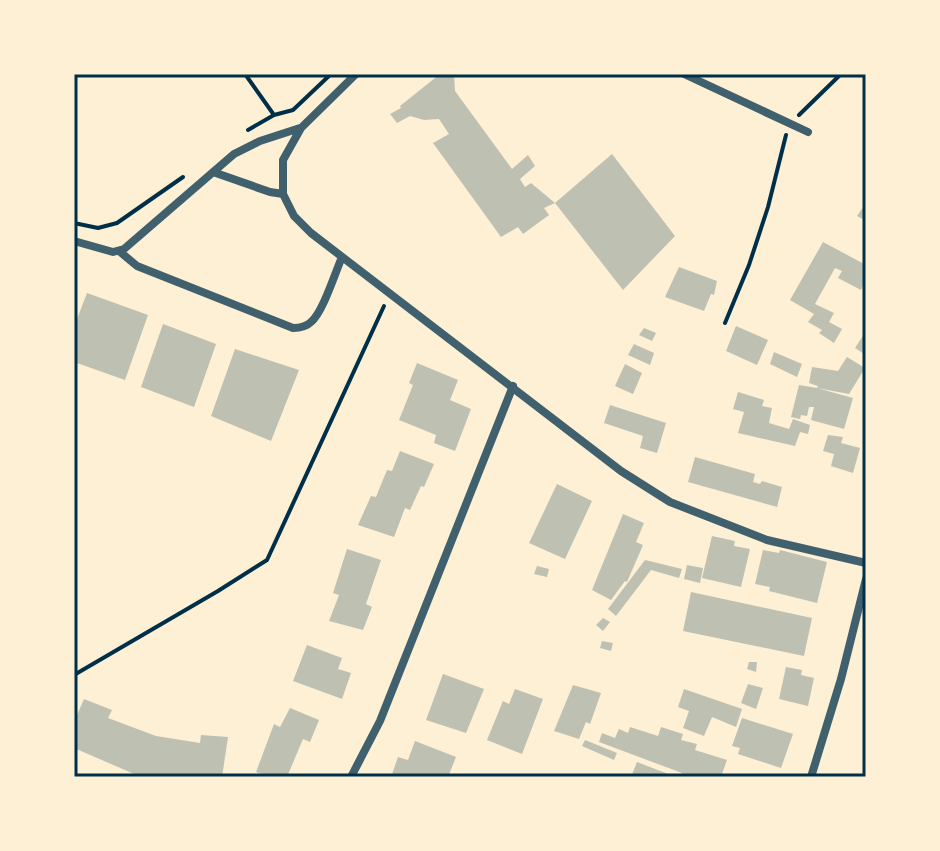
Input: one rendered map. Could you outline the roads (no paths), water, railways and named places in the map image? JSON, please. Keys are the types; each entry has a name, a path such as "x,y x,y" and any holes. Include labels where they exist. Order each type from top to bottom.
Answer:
{"street":[{"path":"356,74 301,128 283,160 283,194 294,216 342,257 621,471 670,502 767,540 866,563"},
{"path":"684,74 808,132"},
{"path":"74,241 105,251 119,251 129,246 234,154 260,141 301,128"},
{"path":"213,172 283,194"},
{"path":"119,251 137,266 293,328 311,323 319,313 342,257"},
{"path":"351,777 380,721 513,386"},
{"path":"811,777 841,679 866,579"}]}
